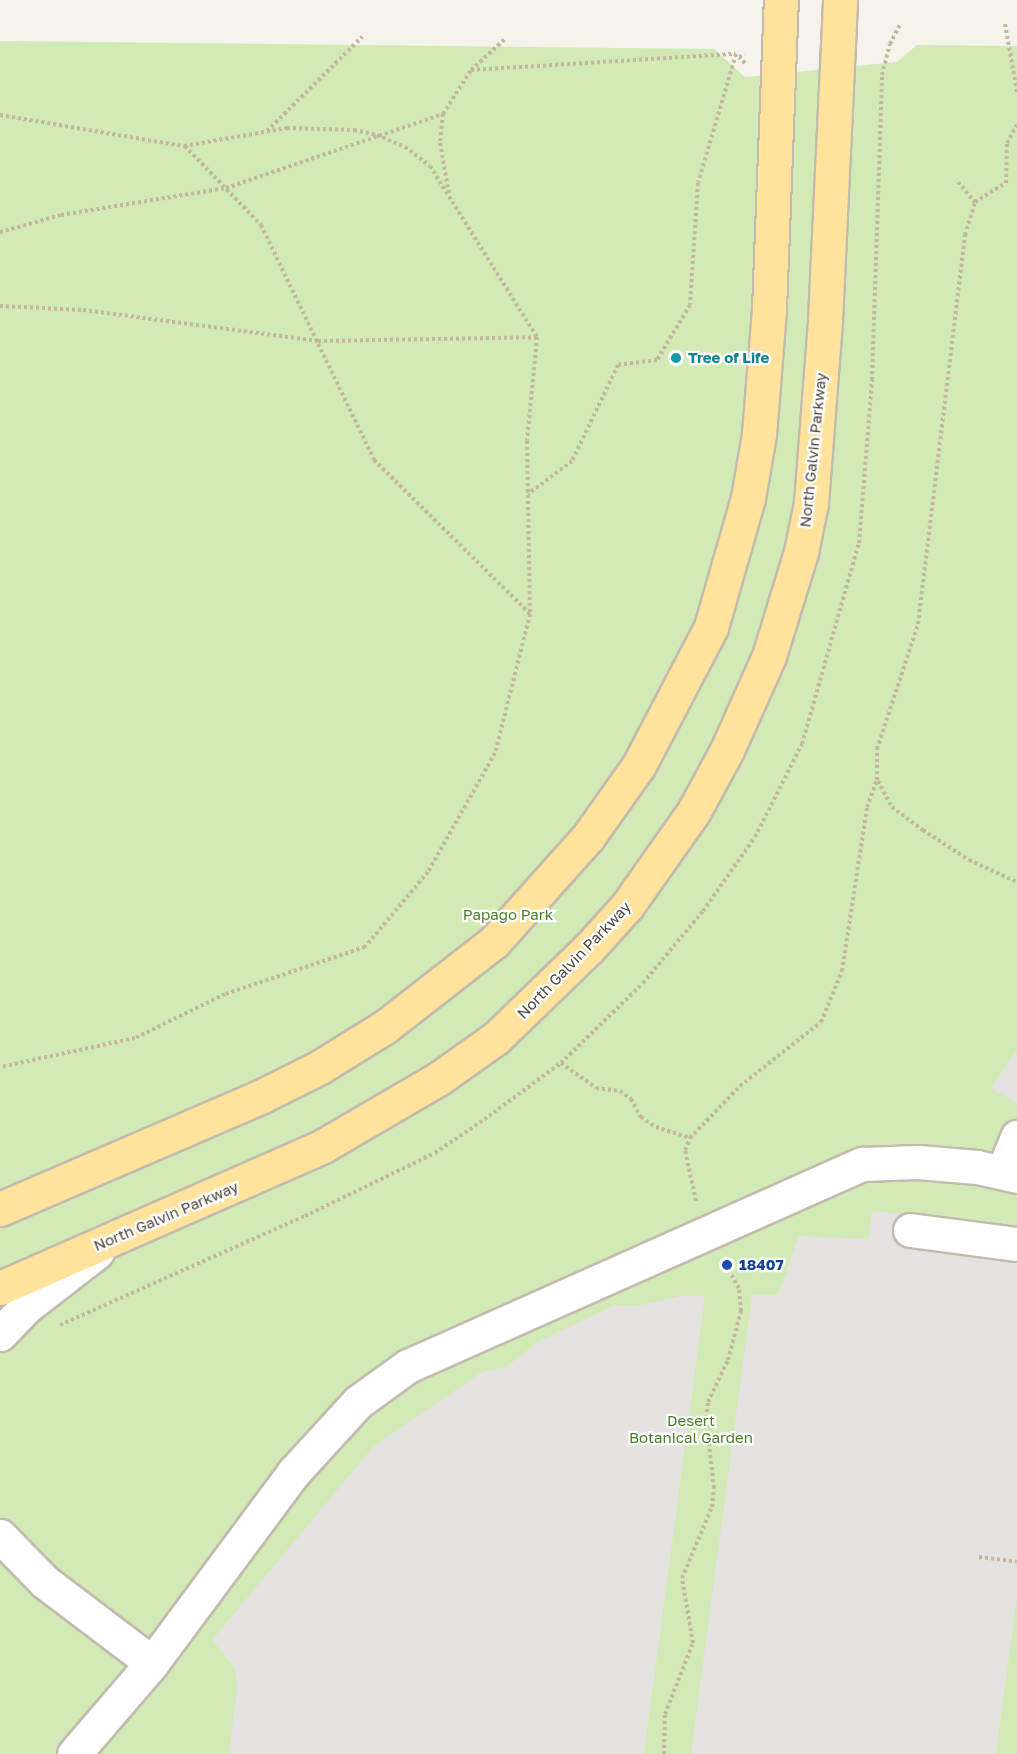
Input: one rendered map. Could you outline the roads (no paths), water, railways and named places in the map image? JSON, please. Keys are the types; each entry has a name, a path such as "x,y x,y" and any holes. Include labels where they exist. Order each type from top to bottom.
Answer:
{"main road":[{"path":"0,1209 262,1096 320,1067 386,1026 494,942 588,837 639,765 711,627 748,498 759,434 769,309 781,0"},
{"name":"North Galvin Parkway","path":"0,1288 323,1146 402,1101 496,1038 550,988 627,906 693,811 727,750 769,656 801,552 811,503 825,320 840,0"}],"street":[{"path":"80,1752 152,1662 292,1473 358,1402 408,1366 862,1164 918,1162 1010,1174 1017,1137"},
{"path":"910,1230 1017,1244"},
{"path":"0,1334 26,1307 117,1237"},
{"path":"0,1536 45,1582 152,1662"}],"place":[{"name":"Tree of Life","path":"676,358"},
{"name":"18407","path":"727,1265"}],"park label":[{"name":"Papago Park","path":"508,915"},
{"name":"Desert Botanical Garden","path":"691,1428"}]}
